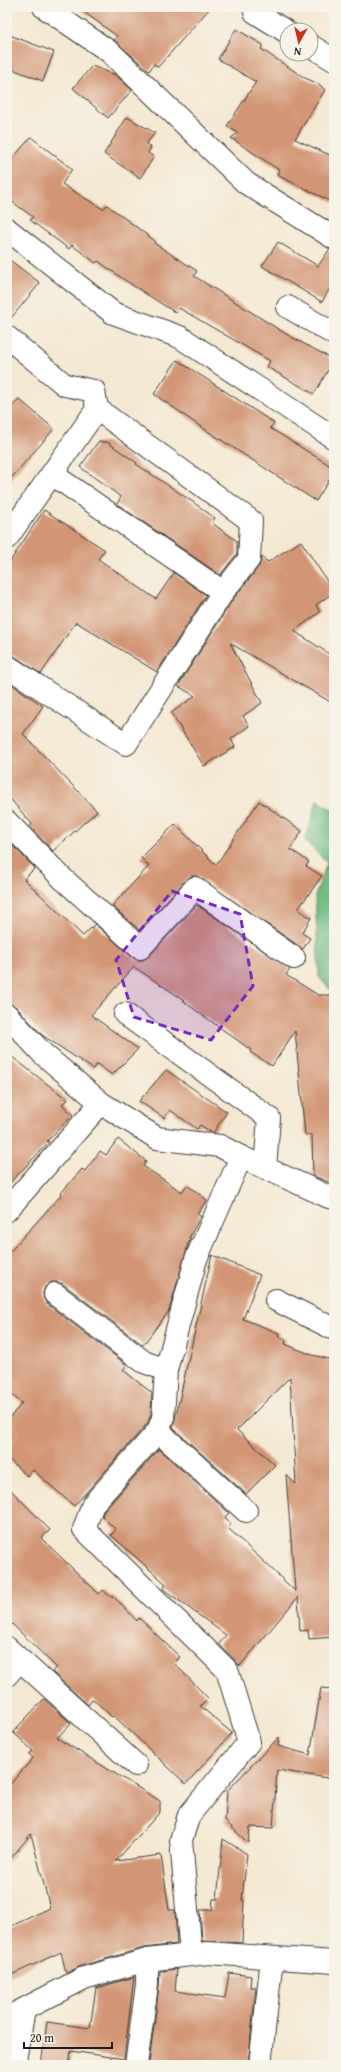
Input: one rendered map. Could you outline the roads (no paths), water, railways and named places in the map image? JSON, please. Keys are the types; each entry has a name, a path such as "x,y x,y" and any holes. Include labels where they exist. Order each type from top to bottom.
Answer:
{"street":[{"path":"44,7 110,52 246,183 334,238"},
{"path":"255,12 279,27"},
{"path":"319,51 334,60"},
{"path":"7,229 113,312 180,337 334,438"},
{"path":"288,307 334,334"},
{"path":"7,337 65,385 94,391 97,409 7,538"},
{"path":"7,666 126,744 224,592 249,559 251,521 97,409"},
{"path":"52,474 224,592"},
{"path":"7,822 62,878 140,948 195,888 294,958"},
{"path":"125,1014 269,1118 265,1168"},
{"path":"7,1015 42,1054 101,1103 157,1138 220,1146 240,1157 329,1197 334,1197"},
{"path":"7,1210 101,1103"},
{"path":"191,1955 181,1840 188,1815 249,1742 227,1670 84,1530 92,1504 158,1431 163,1418 166,1370 196,1259 240,1157"},
{"path":"55,1294 144,1362 166,1370"},
{"path":"276,1300 334,1329"},
{"path":"158,1431 246,1511"},
{"path":"11,1661 136,1765"},
{"path":"14,2065 15,2014 84,1978 147,1960 208,1953 334,1962"},
{"path":"260,2065 272,1958"},
{"path":"136,2065 147,1985 147,1960"}]}
